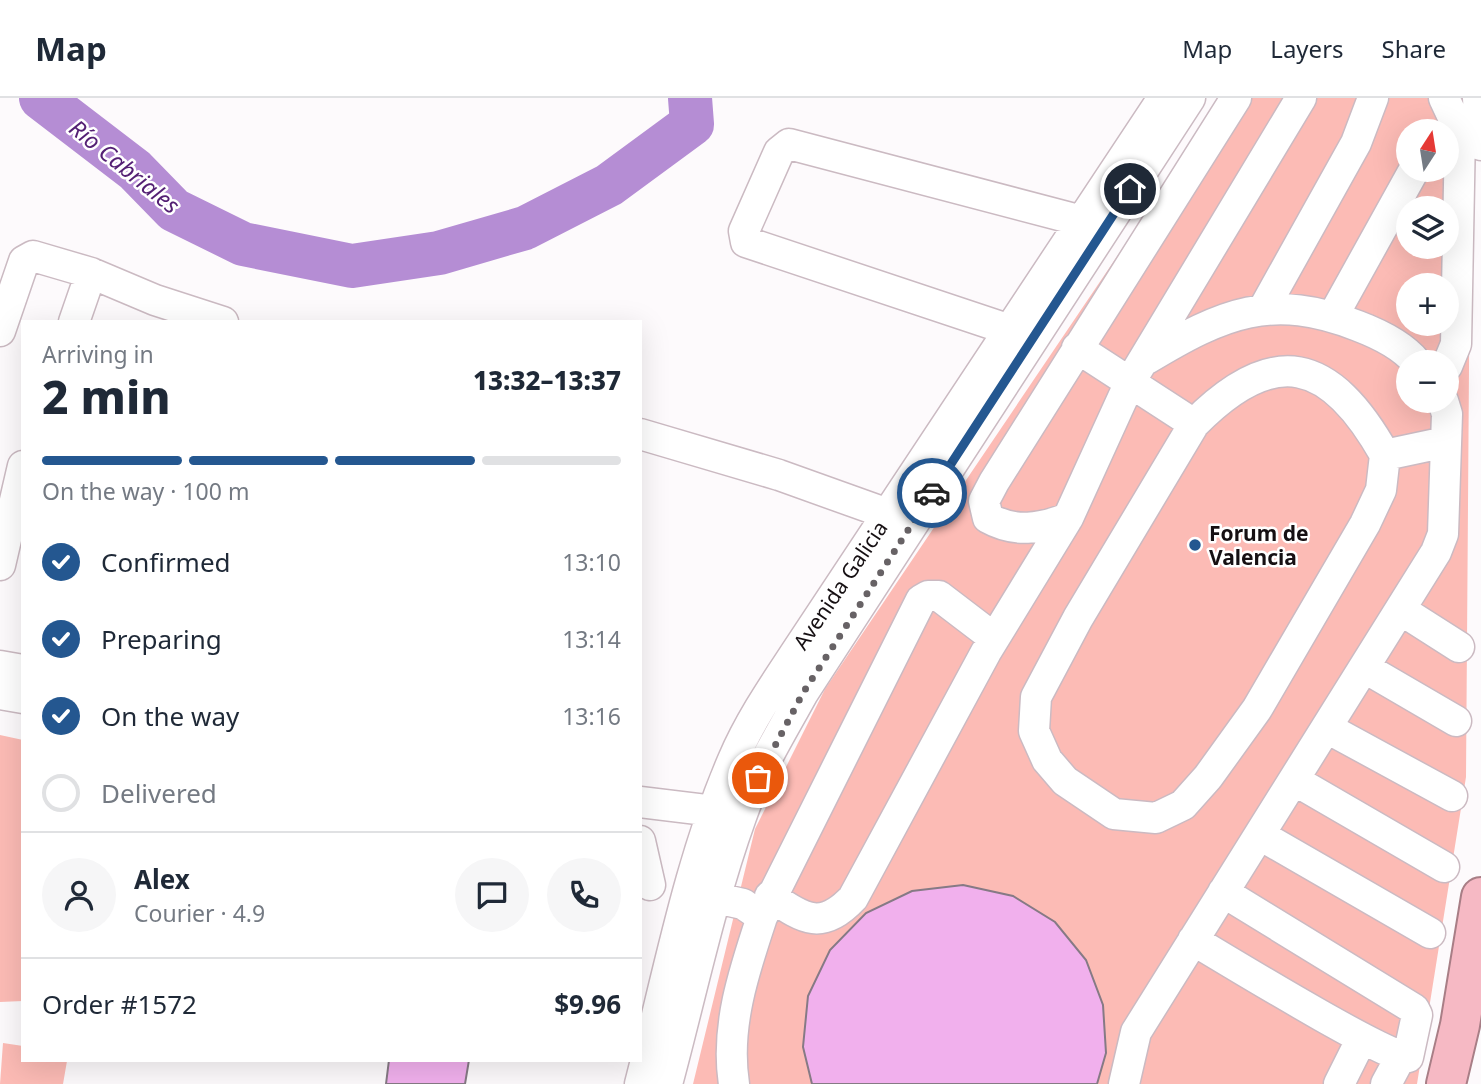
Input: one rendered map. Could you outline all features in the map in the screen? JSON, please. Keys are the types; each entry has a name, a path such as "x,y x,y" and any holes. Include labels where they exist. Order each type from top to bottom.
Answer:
{"highway":[{"path":"1446,1084 1460,1025 1481,897"}],"street":[{"name":"Avenida Galicia","path":"640,1084 699,855 734,758 764,701 888,514 1018,339 1190,98"},
{"path":"1068,518 1046,527 1003,527 988,519 984,501 1236,98"},
{"path":"716,898 766,906 818,920 839,913 853,898 994,638 1068,518 1137,371 1301,98"},
{"path":"1264,308 1356,143 1373,98"},
{"path":"1434,119 1435,98"},
{"path":"1444,98 1460,132 1456,344 1454,350"},
{"path":"1478,98 1481,145"},
{"name":"Avenida Galicia","path":"667,1084 716,898 742,814 803,693 1018,339 1082,221 1152,102"},
{"path":"1082,221 789,144 779,152 744,231 747,242 1070,360 1137,371 1194,424"},
{"path":"1333,316 1407,182"},
{"path":"0,331 24,261 33,256 91,273 151,311 210,320"},
{"path":"75,320 91,273"},
{"path":"1137,371 1197,329 1264,308 1298,307 1333,316 1402,350"},
{"path":"1271,372 1307,372 1339,390 1385,454 1381,490 1365,524 1257,709 1208,777 1183,805 1156,818 1114,814 1065,781 1047,760 1034,731 1035,697 1078,618 1194,424 1221,397 1245,381 1271,372"},
{"path":"1124,1084 1136,1032 1436,552 1443,534 1447,413"},
{"path":"642,435 779,475 888,514"},
{"path":"1385,454 1446,442"},
{"path":"21,475 0,566 21,570"},
{"path":"733,1084 730,1061 737,993 766,906 921,600 928,596 939,596 994,638"},
{"path":"1401,610 1459,647"},
{"path":"0,666 21,670"},
{"path":"1365,668 1456,721"},
{"path":"0,694 21,698"},
{"path":"1327,728 1452,796"},
{"path":"1294,780 1444,867"},
{"path":"642,802 714,811"},
{"path":"1260,835 1430,933"},
{"path":"642,850 650,885"},
{"path":"1193,940 1362,1038 1393,1071 1408,1057 1417,1016 1414,1009 1223,892"},
{"path":"1339,1084 1362,1038"}],"shaded area":[{"name":"Forum de Valencia","path":"1224,98 1471,98 1466,777 1417,1084 693,1084 755,829 825,689"},
{"path":"0,735 21,740 21,1001 0,1002"},
{"path":"3,1043 21,1046 21,1062 67,1062 63,1084 0,1084"}],"building":[{"path":"963,885 1013,896 1055,922 1086,960 1103,1005 1106,1053 1097,1084 812,1084 803,1047 808,996 830,950 866,913 912,891"},
{"path":"389,1062 469,1062 465,1084 386,1084"}],"waterway":[{"name":"Río Cabriales","path":"41,98 135,170 174,210 243,244 352,266 439,253 525,228 609,185 692,124 690,98"}],"way so far":[{"path":"758,778 803,693 932,493"}],"place":[{"name":"Forum de Valencia","path":"1195,545"}],"route":[{"path":"932,493 1130,189"}]}
